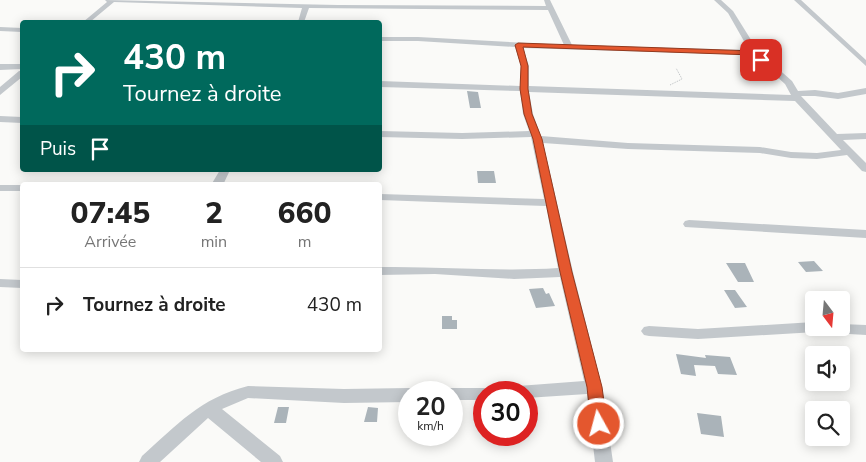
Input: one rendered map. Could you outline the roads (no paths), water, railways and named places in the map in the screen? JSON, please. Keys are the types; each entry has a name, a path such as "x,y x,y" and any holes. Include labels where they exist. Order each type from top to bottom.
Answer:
{"street":[{"path":"108,0 550,8"},
{"path":"88,20 113,0"},
{"path":"547,0 568,48"},
{"path":"717,0 731,12 755,53 789,82 803,106 866,169"},
{"path":"797,0 866,64"},
{"path":"301,20 306,4"},
{"path":"0,29 20,30"},
{"path":"382,40 441,40 568,48 755,53"},
{"path":"518,45 525,66 524,89 528,114 536,137 594,387 604,462"},
{"path":"850,49 866,49"},
{"path":"0,67 20,67"},
{"path":"0,92 20,75"},
{"path":"382,84 796,96 805,93 838,96 866,91"},
{"path":"0,119 20,120"},
{"path":"382,134 536,137 628,146 710,147 817,156 848,152"},
{"path":"835,137 866,136"},
{"path":"0,188 20,188"},
{"path":"382,197 551,203"},
{"path":"689,224 866,234"},
{"path":"382,271 434,270 514,275 566,272"},
{"path":"0,284 20,284"},
{"path":"649,331 698,334 805,327"},
{"path":"850,329 866,330"},
{"path":"538,391 594,387"},
{"path":"148,462 208,408 234,394 248,392 344,396 398,395"},
{"path":"208,408 274,462"}]}
